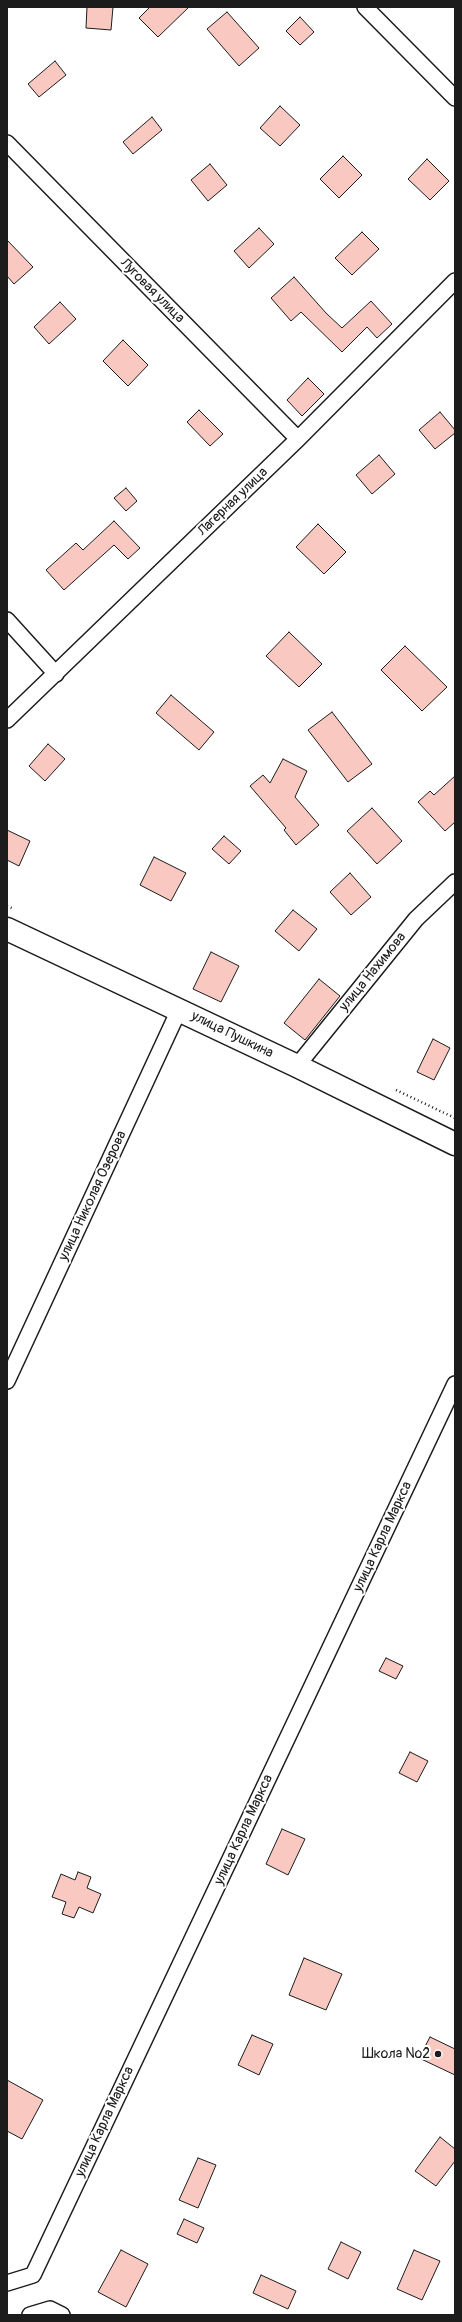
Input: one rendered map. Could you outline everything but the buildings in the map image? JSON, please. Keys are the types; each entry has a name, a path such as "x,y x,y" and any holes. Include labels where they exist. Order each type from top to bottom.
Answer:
{"main road":[{"name":"улица Пушкина","path":"7,929 296,1066 455,1144"}],"street":[{"path":"365,7 455,98"},
{"name":"Луговая улица","path":"7,143 298,439"},
{"name":"Лагерная улица","path":"7,720 298,439 455,281"},
{"path":"7,620 56,674"},
{"name":"улица Нахимова","path":"296,1066 416,920 455,882"},
{"name":"улица Николая Озерова","path":"7,1381 179,1010"},
{"name":"улица Карла Маркса","path":"7,2283 33,2275 455,1384"},
{"path":"30,2315 56,2312"}],"place":[{"name":"Школа №2","path":"438,2054"}]}
